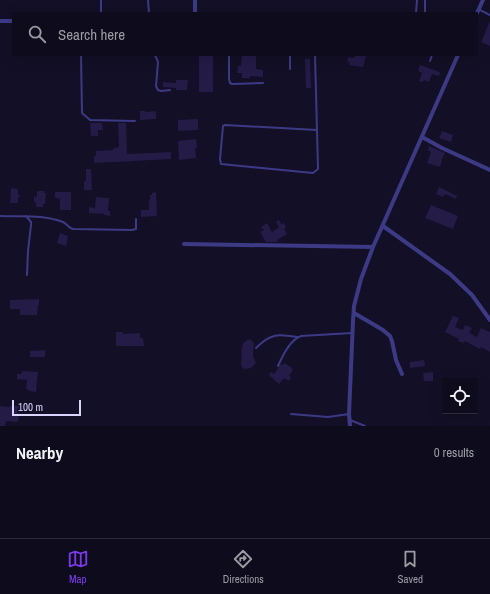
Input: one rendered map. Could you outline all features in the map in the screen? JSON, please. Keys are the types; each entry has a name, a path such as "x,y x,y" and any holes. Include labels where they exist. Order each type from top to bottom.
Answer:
{"street":[{"path":"195,0 195,12"},
{"path":"478,12 482,0"},
{"path":"0,21 12,21"},
{"path":"350,426 349,414 352,333 357,292 373,247 458,56"},
{"path":"422,137 490,170"},
{"path":"382,226 450,274 472,294 490,320"},
{"path":"184,244 373,247"},
{"path":"354,313 384,330 390,336 396,360 402,374"}],"lane":[{"path":"101,0 101,12"},
{"path":"148,0 148,12"},
{"path":"416,12 417,0"},
{"path":"425,0 425,12"},
{"path":"478,12 490,15"},
{"path":"81,56 82,113 90,120 135,120"},
{"path":"155,56 158,62 156,88 161,91 170,90"},
{"path":"230,56 230,83 263,83"},
{"path":"290,56 290,69"},
{"path":"315,56 317,130 318,169 313,173 221,164 220,159 223,126 225,125 317,130"},
{"path":"430,61 432,56"},
{"path":"0,216 35,216 60,221 73,229 132,230 136,229 136,219"},
{"path":"26,216 31,222 28,245 27,275"},
{"path":"256,348 268,337 275,335 298,337 352,333"},
{"path":"278,366 284,353 298,337"},
{"path":"291,414 328,417 349,414"},
{"path":"350,420 365,426"}],"building":[{"path":"490,21 490,46 481,42"},
{"path":"199,56 213,56 213,92 199,92"},
{"path":"242,56 256,56 256,69 263,70 263,77 250,76 250,78 242,78 242,73 237,73 238,66 241,66"},
{"path":"355,56 366,56 363,67 349,65 350,62 347,62 348,57 354,58"},
{"path":"305,59 310,59 311,88 306,88"},
{"path":"420,65 440,72 439,76 432,74 429,82 424,80 423,82 419,81 422,73 418,71"},
{"path":"176,80 188,80 187,90 176,90 176,88 163,87 163,82 176,83"},
{"path":"140,111 156,111 156,119 140,120"},
{"path":"198,119 198,130 178,131 178,120"},
{"path":"90,123 102,123 103,130 98,130 98,136 91,136"},
{"path":"118,123 126,123 127,154 171,152 171,159 94,163 96,151 113,150 114,148 119,147"},
{"path":"442,131 453,135 451,142 439,138"},
{"path":"196,139 196,158 179,160 178,141"},
{"path":"429,146 445,153 440,167 427,163 431,152 428,150"},
{"path":"86,169 91,169 92,190 84,190"},
{"path":"439,187 457,196 456,199 445,194 443,197 436,194"},
{"path":"11,188 18,189 18,194 21,196 18,197 18,203 10,203"},
{"path":"37,191 44,191 44,193 46,193 45,204 43,204 43,207 36,207 36,202 34,202 34,196 37,197"},
{"path":"55,192 71,192 71,210 60,210 60,199 55,198"},
{"path":"156,192 157,216 141,217 141,210 149,210 150,195"},
{"path":"96,197 109,198 108,211 110,211 110,216 89,213 89,207 95,208"},
{"path":"431,205 458,216 453,229 425,218"},
{"path":"279,220 282,225 284,223 286,227 284,229 287,234 277,240 277,242 266,242 260,232 264,230 261,227 267,223 272,232 279,227 276,222"},
{"path":"60,233 68,236 66,246 57,243"},
{"path":"39,299 37,315 20,315 20,309 10,309 10,300"},
{"path":"453,316 459,318 455,327 463,330 465,325 472,328 469,333 477,337 481,328 490,332 490,352 481,347 480,349 465,341 464,343 458,341 459,339 445,332"},
{"path":"116,332 123,332 123,334 140,333 140,338 143,338 144,346 116,346"},
{"path":"250,339 254,343 253,356 256,363 251,368 244,369 241,366 242,347 244,342"},
{"path":"45,350 45,357 30,357 30,351"},
{"path":"424,360 425,366 410,368 410,362"},
{"path":"285,363 293,370 289,376 291,377 289,381 284,378 279,384 269,375 271,372 274,374 281,364 283,365"},
{"path":"22,371 38,372 36,392 26,389 27,380 17,379 17,374 21,374"},
{"path":"433,372 433,381 424,381 423,373"},
{"path":"0,406 19,406 18,422 6,421 5,426 0,426"}]}
